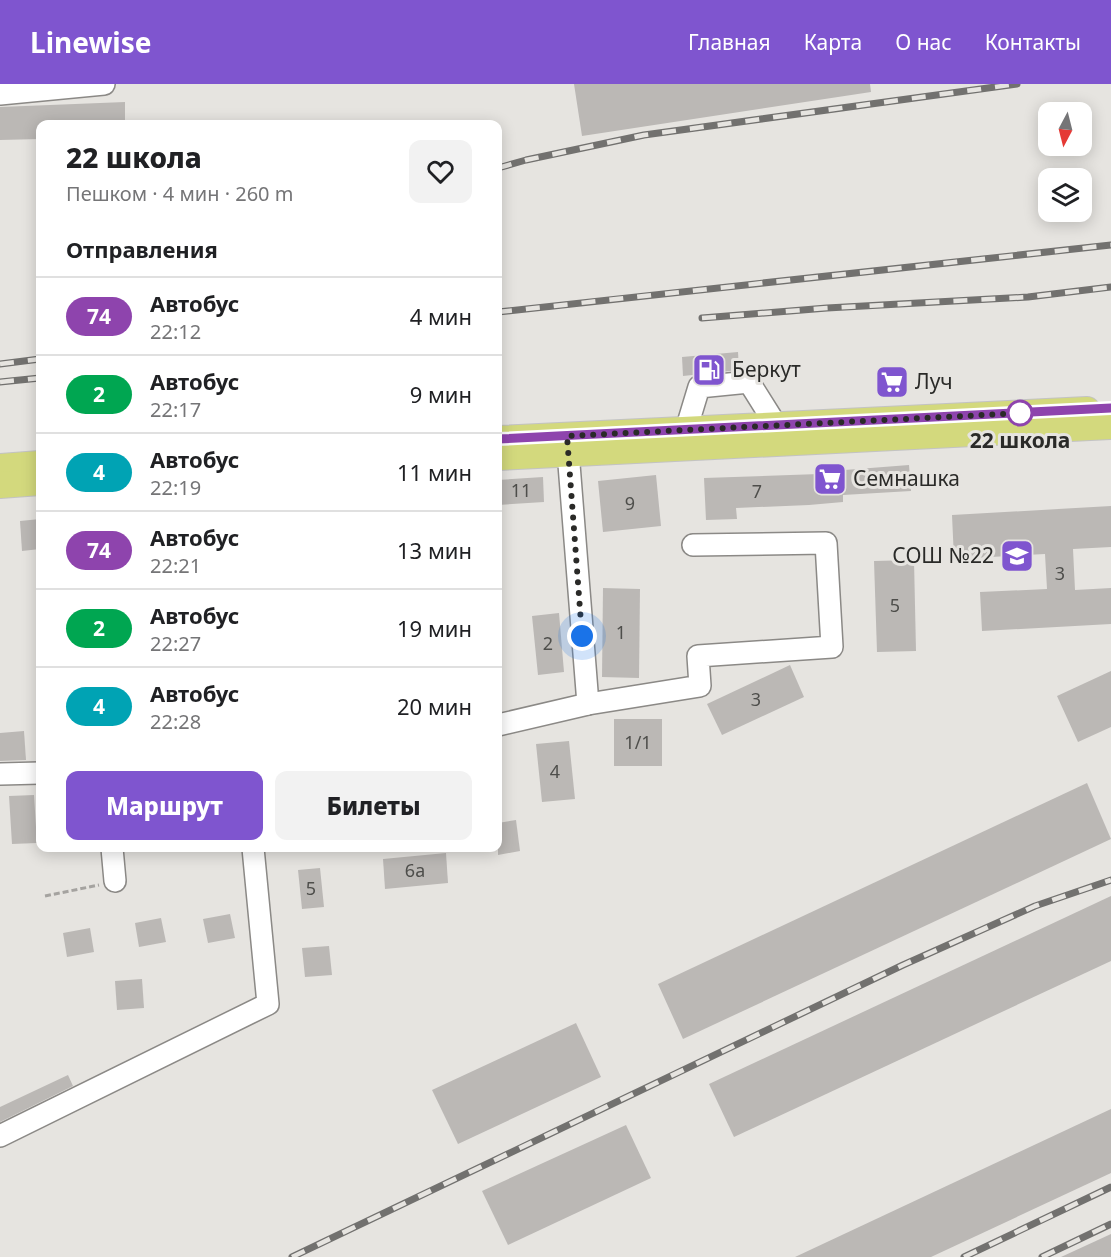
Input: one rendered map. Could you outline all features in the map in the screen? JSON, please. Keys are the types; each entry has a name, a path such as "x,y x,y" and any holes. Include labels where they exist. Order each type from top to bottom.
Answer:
{"main road":[{"path":"502,456 567,445 686,430 1111,408"},
{"path":"502,439 567,445 1111,426"},
{"path":"0,467 36,464"},
{"path":"0,485 36,482"}],"street":[{"path":"0,94 104,84"},
{"path":"686,430 699,387 749,382 776,425"},
{"path":"567,445 588,704"},
{"path":"502,723 588,704 700,686 698,656 832,646 825,543 693,545"},
{"path":"0,774 36,773"},
{"path":"112,852 115,881"},
{"path":"0,1136 268,1004 254,852"}],"path":[{"path":"45,896 115,881"}],"building":[{"path":"574,84 870,84 871,92 582,136"},
{"path":"125,102 125,120 36,120 36,139 0,140 0,107"},
{"path":"738,352 739,370 683,376 682,357"},
{"path":"903,376 904,392 879,393 878,377"},
{"path":"909,465 911,491 843,495 843,502 736,508 737,519 706,520 704,478 819,474 819,472"},
{"path":"656,475 661,526 603,532 598,481"},
{"path":"543,477 544,502 502,505 502,480"},
{"path":"1111,506 1111,547 1073,549 1075,590 1111,588 1111,624 982,631 980,592 1047,589 1045,554 954,559 952,515"},
{"path":"36,519 36,549 22,551 20,521"},
{"path":"914,560 916,651 877,652 874,561"},
{"path":"603,588 640,589 639,678 602,677"},
{"path":"559,613 564,672 538,675 532,616"},
{"path":"790,665 804,697 722,735 707,704"},
{"path":"1111,671 1111,727 1078,742 1057,696"},
{"path":"614,719 662,719 662,766 614,766"},
{"path":"24,731 26,760 0,761 0,733"},
{"path":"569,741 575,799 542,802 536,744"},
{"path":"1087,783 1111,839 683,1039 658,984"},
{"path":"34,795 36,843 12,844 9,796"},
{"path":"516,820 520,851 498,855 498,852 502,852 502,822"},
{"path":"446,853 448,883 385,889 383,859"},
{"path":"320,868 324,907 302,909 298,870"},
{"path":"1111,896 1111,961 734,1137 709,1084"},
{"path":"230,914 235,938 208,943 203,919"},
{"path":"161,918 166,942 139,947 135,923"},
{"path":"90,928 94,952 67,957 63,933"},
{"path":"329,946 332,975 305,977 302,948"},
{"path":"142,979 144,1008 117,1010 115,981"},
{"path":"576,1023 601,1077 458,1144 432,1090"},
{"path":"68,1075 73,1086 0,1122 0,1107"},
{"path":"1111,1109 1111,1173 931,1257 795,1257"},
{"path":"626,1125 651,1178 508,1245 482,1191"},
{"path":"1111,1234 1111,1257 1061,1257"}],"railway":[{"path":"502,167 644,135 1017,84"},
{"path":"502,312 1111,245"},
{"path":"702,318 827,308 1028,297 1111,287"},
{"path":"0,364 36,360"},
{"path":"0,382 36,378"},
{"path":"292,1257 903,965 1035,906 1111,880"},
{"path":"964,1257 1111,1187"},
{"path":"1042,1257 1111,1224"}],"bus line":[{"name":"74","path":"502,439 1111,408"}],"place":[{"name":"Беркут","path":"709,370"},
{"name":"Луч","path":"892,382"},
{"name":"22 школа","path":"1020,413"},
{"name":"Семнашка","path":"830,479"},
{"name":"СОШ №22","path":"1017,556"}],"route":[{"path":"582,636 567,436 1023,413 1020,413"}]}
